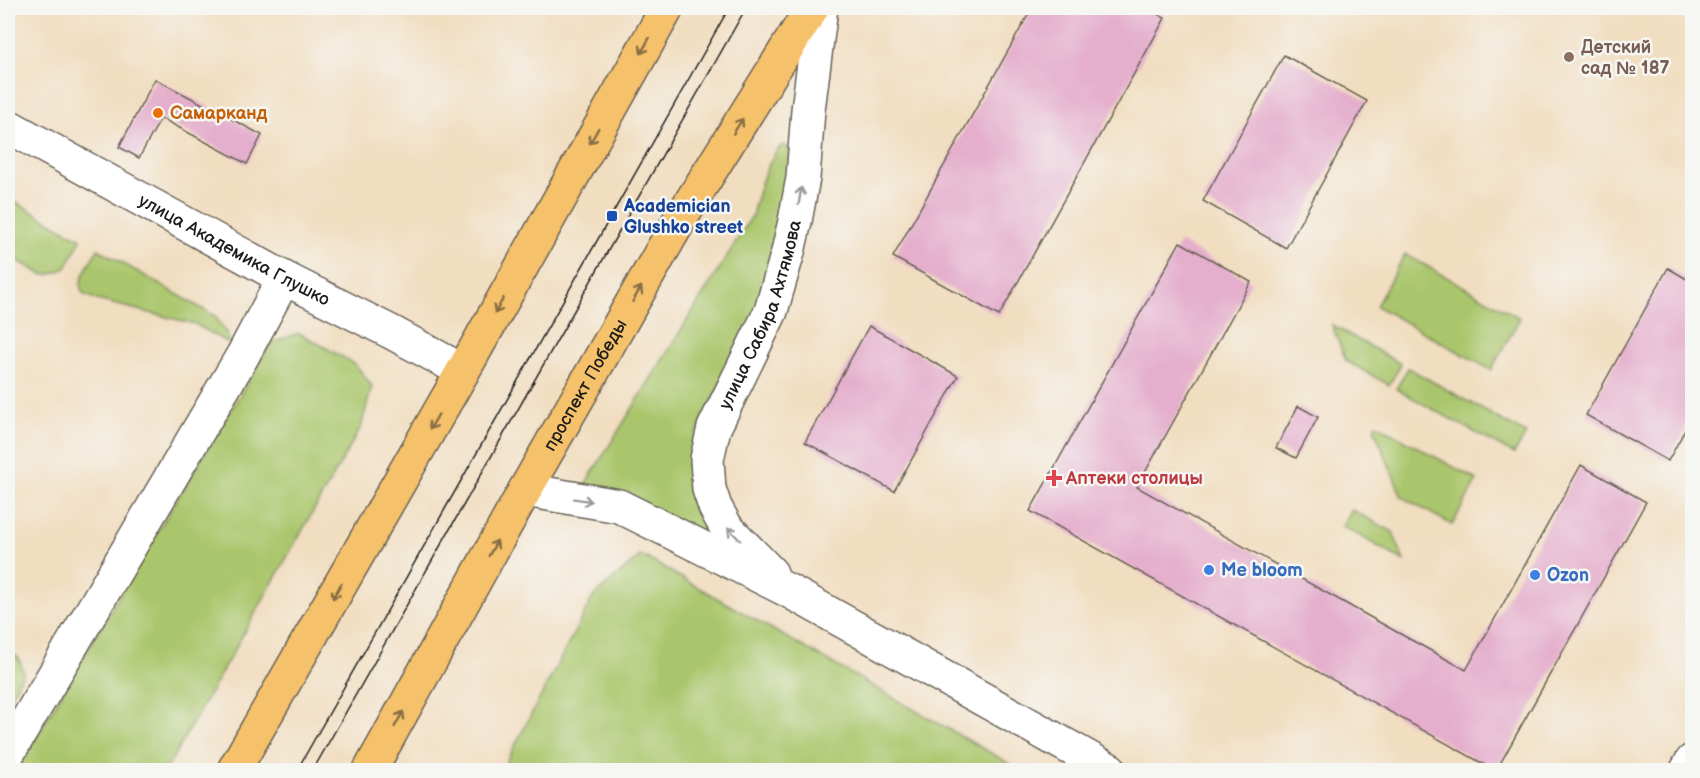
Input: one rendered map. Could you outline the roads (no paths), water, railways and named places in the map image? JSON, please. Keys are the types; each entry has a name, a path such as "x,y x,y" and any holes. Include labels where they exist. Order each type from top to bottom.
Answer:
{"main road":[{"path":"234,771 667,8"},
{"name":"проспект Победы","path":"370,771 525,490 679,221 812,8"}],"street":[{"name":"улица Сабира Ахтямова","path":"789,591 726,526 715,507 709,489 706,459 714,428 771,311 788,252 802,178 821,8"},
{"name":"улица Академика Глушко","path":"8,126 284,278 463,371"},
{"path":"8,753 243,355 284,278"},
{"name":"улица Сабира Ахтямова","path":"525,490 619,506 789,591 1110,771"},
{"path":"1687,771 1692,761"}],"tram line":[{"path":"297,770 729,8"},
{"path":"313,770 746,8"}],"place":[{"name":"Детский сад № 187","path":"1569,57"},
{"name":"Самарканд","path":"158,113"},
{"name":"Academician Glushko street","path":"612,216"},
{"name":"Аптеки столицы","path":"1054,478"},
{"name":"Me bloom","path":"1209,570"},
{"name":"Ozon","path":"1535,575"}]}
